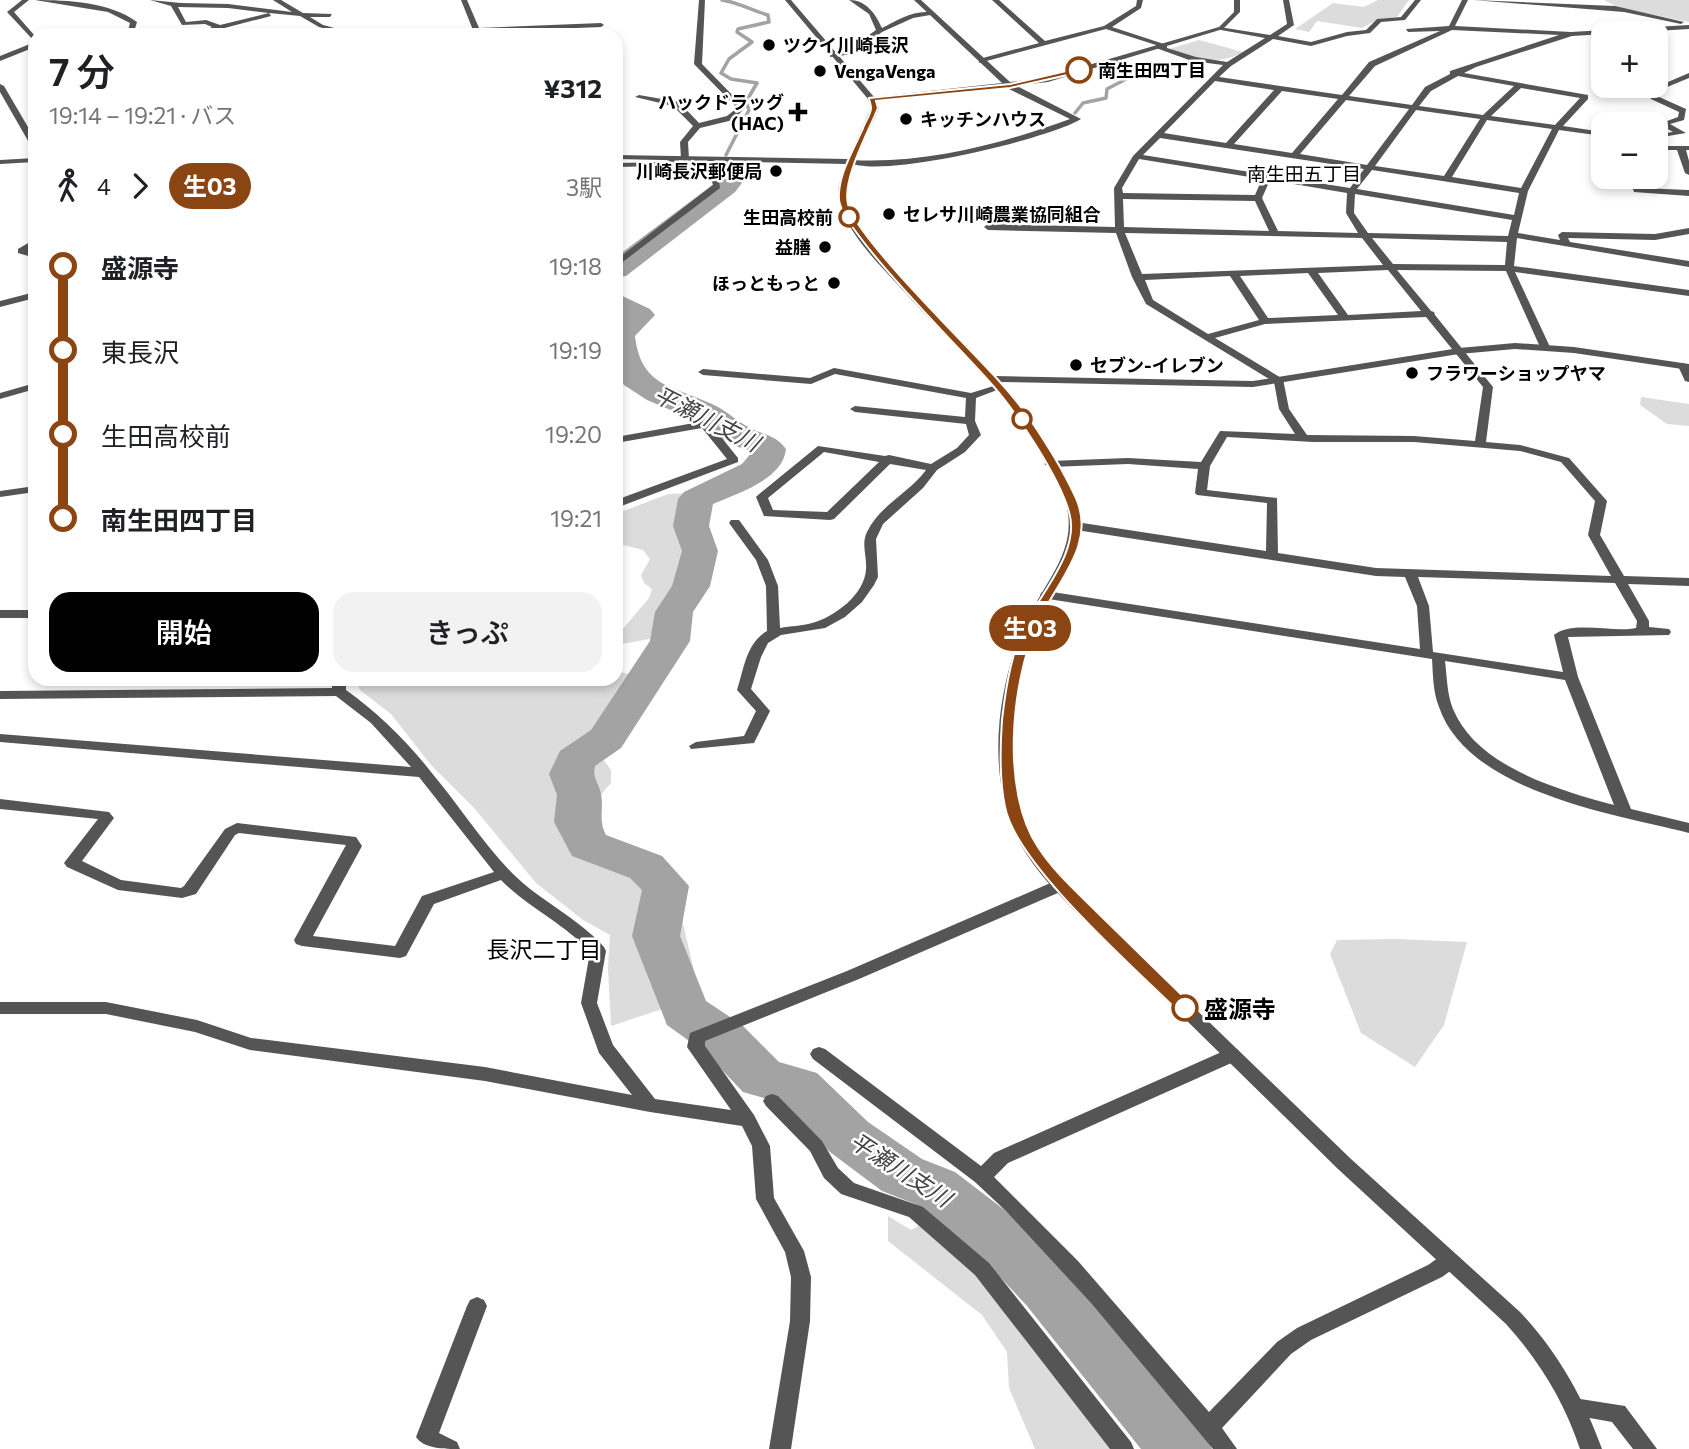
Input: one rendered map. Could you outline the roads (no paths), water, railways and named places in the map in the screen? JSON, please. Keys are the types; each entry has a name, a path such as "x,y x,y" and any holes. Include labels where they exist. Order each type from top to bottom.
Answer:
{"street":[{"path":"26,0 10,12 28,34"},
{"path":"38,0 122,14 134,22 132,28"},
{"path":"153,0 174,5 230,6 304,16 330,15"},
{"path":"276,0 329,28"},
{"path":"464,0 476,28"},
{"path":"681,159 684,142 697,125 730,118 741,108 698,64 702,0"},
{"path":"788,0 872,99 875,108 843,190 848,215 900,280 995,383 1069,497 1076,526 1073,549 1031,625 1012,684 1008,780 1014,818 1031,849 1061,885 1233,1055 1528,1333 1583,1423 1591,1449"},
{"path":"852,0 872,13 880,31"},
{"path":"623,157 884,165 1021,138 1077,119 1010,86 917,0"},
{"path":"995,0 1044,44"},
{"path":"982,61 1106,27 1139,7 1140,0"},
{"path":"1221,28 1237,12 1237,0"},
{"path":"1286,0 1291,25 1228,64 1137,156 1118,188 1118,196 1120,231 1149,303 1279,381 1284,409 1303,438"},
{"path":"872,99 1010,86 1045,80 1221,28 1311,44 1347,34 1368,32 1379,20 1403,19 1418,0"},
{"path":"1294,156 1372,64 1451,28 1465,0"},
{"path":"1476,0 1624,10"},
{"path":"1599,0 1624,10 1689,25"},
{"path":"174,5 184,24 206,22 218,27"},
{"path":"215,28 277,13"},
{"path":"833,55 850,52 880,31 912,16 933,15"},
{"path":"554,28 600,25"},
{"path":"1408,30 1451,28 1571,34 1689,25"},
{"path":"1106,27 1195,60 1228,64"},
{"path":"1480,444 1488,387 1365,236 1350,213 1351,192 1428,89 1453,73 1571,34"},
{"path":"0,59 28,45"},
{"path":"1453,73 1585,97 1556,129 1524,191 1513,237 1509,268 1545,347"},
{"path":"1668,122 1681,117 1683,111 1650,94 1655,88 1689,75"},
{"path":"1214,79 1591,133"},
{"path":"1675,80 1689,86"},
{"path":"1447,179 1484,118 1520,85"},
{"path":"0,86 28,134"},
{"path":"1228,146 1280,88"},
{"path":"639,97 676,104 697,125"},
{"path":"1668,126 1682,133 1668,135"},
{"path":"1158,135 1524,191"},
{"path":"1685,148 1689,173"},
{"path":"1137,156 1517,218"},
{"path":"623,165 665,164 681,159"},
{"path":"623,259 717,186 714,174 699,159"},
{"path":"0,162 28,160"},
{"path":"1267,177 1258,198 1275,234"},
{"path":"1637,189 1689,193"},
{"path":"1118,196 1258,198"},
{"path":"988,227 1513,237 1689,264"},
{"path":"1567,245 1562,235 1655,237 1689,231"},
{"path":"1137,277 1392,267 1509,268 1689,293"},
{"path":"1311,270 1345,318"},
{"path":"1233,273 1265,321"},
{"path":"0,304 28,297"},
{"path":"1208,337 1265,321 1431,314"},
{"path":"703,372 811,381 834,370 971,396 995,383 1279,381 1459,351 1545,347 1686,367 1689,379"},
{"path":"0,396 28,388"},
{"path":"696,746 749,740 763,711 744,690 761,641 774,632 815,627 835,619 863,594 873,576 871,536 887,509 924,483 933,468 961,450 975,435 970,421 971,396"},
{"path":"855,409 970,421"},
{"path":"623,439 705,424 734,460 623,501"},
{"path":"1272,556 1273,500 1201,493 1204,466 1224,433 1480,444 1537,452 1569,464 1601,501 1594,535 1643,621 1643,630"},
{"path":"889,458 830,516 768,513 762,497 822,448 841,454 889,458 933,468"},
{"path":"1050,464 1128,461 1204,466"},
{"path":"0,494 28,490"},
{"path":"735,523 762,560 772,586 774,632"},
{"path":"1076,526 1376,572 1689,582"},
{"path":"1410,573 1423,606 1446,709 1455,726 1482,754 1512,774 1542,788 1689,828"},
{"path":"1046,595 1571,677"},
{"path":"0,614 28,614"},
{"path":"1624,810 1571,677 1562,635 1569,632 1664,632"},
{"path":"0,695 305,686"},
{"path":"340,686 380,723 425,773 504,874 532,901 586,936 598,951 589,1003 605,1048 650,1105"},
{"path":"0,738 425,773"},
{"path":"0,804 104,816 107,818 72,863 118,885 182,893 190,890 230,832 237,828 351,841 354,846 302,940 400,952 428,900 504,874"},
{"path":"780,1449 800,1321 801,1278 794,1251 765,1199 761,1146 748,1120 696,1047 695,1038 853,975 1061,885"},
{"path":"0,1007 106,1008 197,1026 250,1044 485,1074 650,1105 748,1120"},
{"path":"819,1054 982,1177 1044,1234 1066,1265 1226,1449"},
{"path":"982,1177 1001,1158 1233,1055"},
{"path":"772,1101 816,1146 831,1173 848,1189 898,1203 915,1212 982,1269 1123,1449"},
{"path":"1209,1427 1284,1348 1304,1334 1436,1271 1449,1261"},
{"path":"449,1449 427,1437 477,1306"},
{"path":"1574,1408 1618,1413 1646,1449"}],"waterway":[{"name":"平瀬川支川","path":"722,0 768,15 769,22 738,29 737,32 752,42 729,59 721,73 731,79 757,83 746,102 749,110 726,155"},
{"path":"1075,113 1083,103 1106,98 1107,89 1132,76 1195,61"},
{"name":"平瀬川支川","path":"720,167 721,161"},
{"name":"平瀬川支川","path":"623,265 726,187 729,183 720,174 720,167"},
{"name":"平瀬川支川","path":"623,306 640,315 623,331"},
{"name":"平瀬川支川","path":"623,356 627,367 645,387 708,415 735,433 769,449 768,459 754,471 696,499 691,526 700,551 691,586 674,612 670,641 663,656 606,739 575,760 571,774 579,795 577,822 588,845 646,867 666,886 656,936 685,1012 724,1039 762,1078 798,1087 849,1137 902,1175 935,1188 1007,1245 1048,1288 1180,1449"}],"place":[{"name":"ツクイ川崎長沢","path":"769,45"},
{"name":"南生田四丁目","path":"1079,70"},
{"name":"VengaVenga","path":"820,71"},
{"name":"ハックドラッグ (HAC)","path":"798,112"},
{"name":"キッチンハウス","path":"906,119"},
{"name":"川崎長沢郵便局","path":"776,171"},
{"name":"セレサ川崎農業協同組合","path":"889,214"},
{"name":"生田高校前","path":"849,217"},
{"name":"益膳","path":"825,247"},
{"name":"ほっともっと","path":"834,283"},
{"name":"セブン-イレブン","path":"1076,365"},
{"name":"フラワーショップヤマ","path":"1412,373"},
{"name":"盛源寺","path":"1185,1008"}],"district":[{"name":"南生田五丁目","path":"1304,173"},
{"name":"長沢二丁目","path":"544,949"}]}
